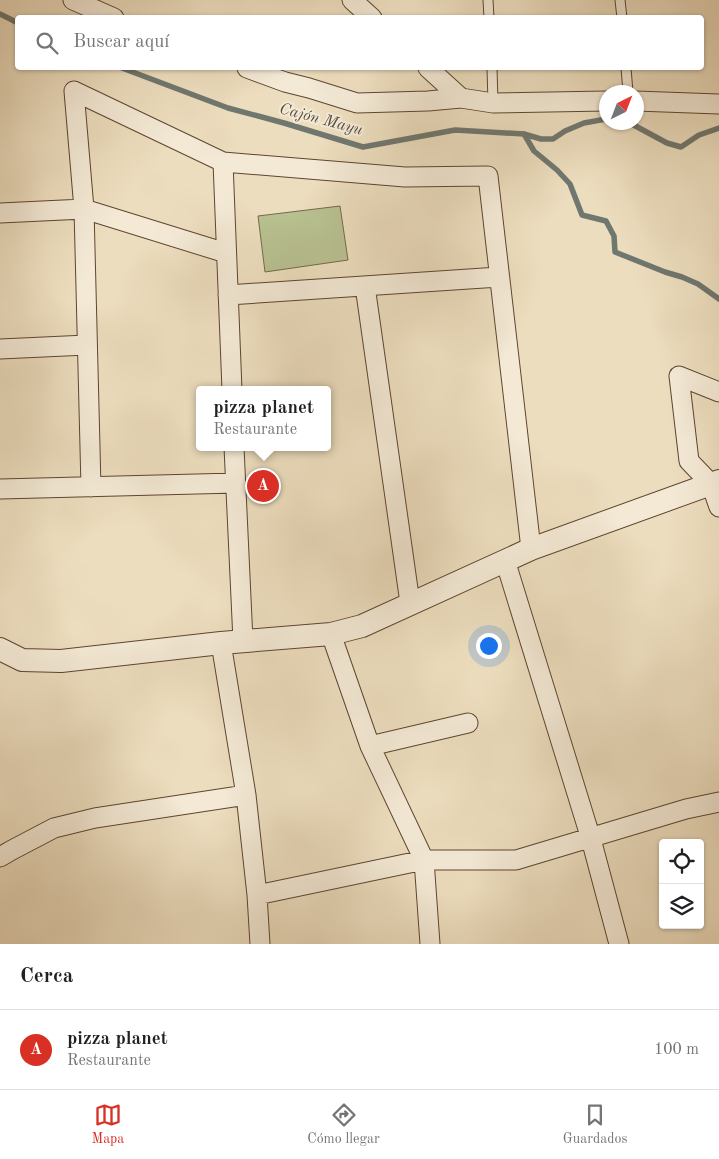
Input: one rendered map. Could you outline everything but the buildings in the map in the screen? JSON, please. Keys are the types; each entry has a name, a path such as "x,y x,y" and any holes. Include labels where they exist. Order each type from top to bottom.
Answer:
{"street":[{"path":"73,0 107,15"},
{"path":"352,0 369,15"},
{"path":"252,70 285,82 357,103 461,98 493,103 599,101"},
{"path":"430,70 461,98"},
{"path":"91,487 84,209 74,92 223,162 405,177 488,176 531,549"},
{"path":"644,101 719,104"},
{"path":"223,162 232,386"},
{"path":"0,213 84,209 226,253"},
{"path":"228,296 499,277"},
{"path":"365,286 410,604"},
{"path":"0,349 87,345"},
{"path":"719,392 679,376 689,461 715,482 719,507"},
{"path":"234,451 236,483 232,642 257,895 260,944"},
{"path":"0,649 22,660 61,661 232,642 331,634 362,626 531,549 715,482"},
{"path":"0,489 236,483"},
{"path":"505,560 591,839 619,944"},
{"path":"331,634 370,746 424,860 430,944"},
{"path":"370,746 468,723"},
{"path":"0,857 54,828 95,818 246,795"},
{"path":"257,895 424,860 516,860 686,809 719,802"}],"lane":[{"path":"488,0 489,15"},
{"path":"620,0 622,15"},
{"path":"492,70 493,103"},
{"path":"626,70 627,85"}],"green space":[{"path":"340,206 348,260 265,272 258,216"}],"waterway":[{"name":"Cajón Mayu","path":"0,14 15,22"},
{"name":"Cajón Mayu","path":"127,70 228,108 363,147 455,130 524,134 541,139 553,139 565,131 584,123 599,120"},
{"name":"Cajón Mayu","path":"643,130 667,143 681,147 699,135 719,128"},
{"path":"524,134 534,151 557,170 570,184 582,215 606,221 614,236 615,252 698,284 719,299"}],"place":[{"name":"pizza planet","path":"263,486"}]}
